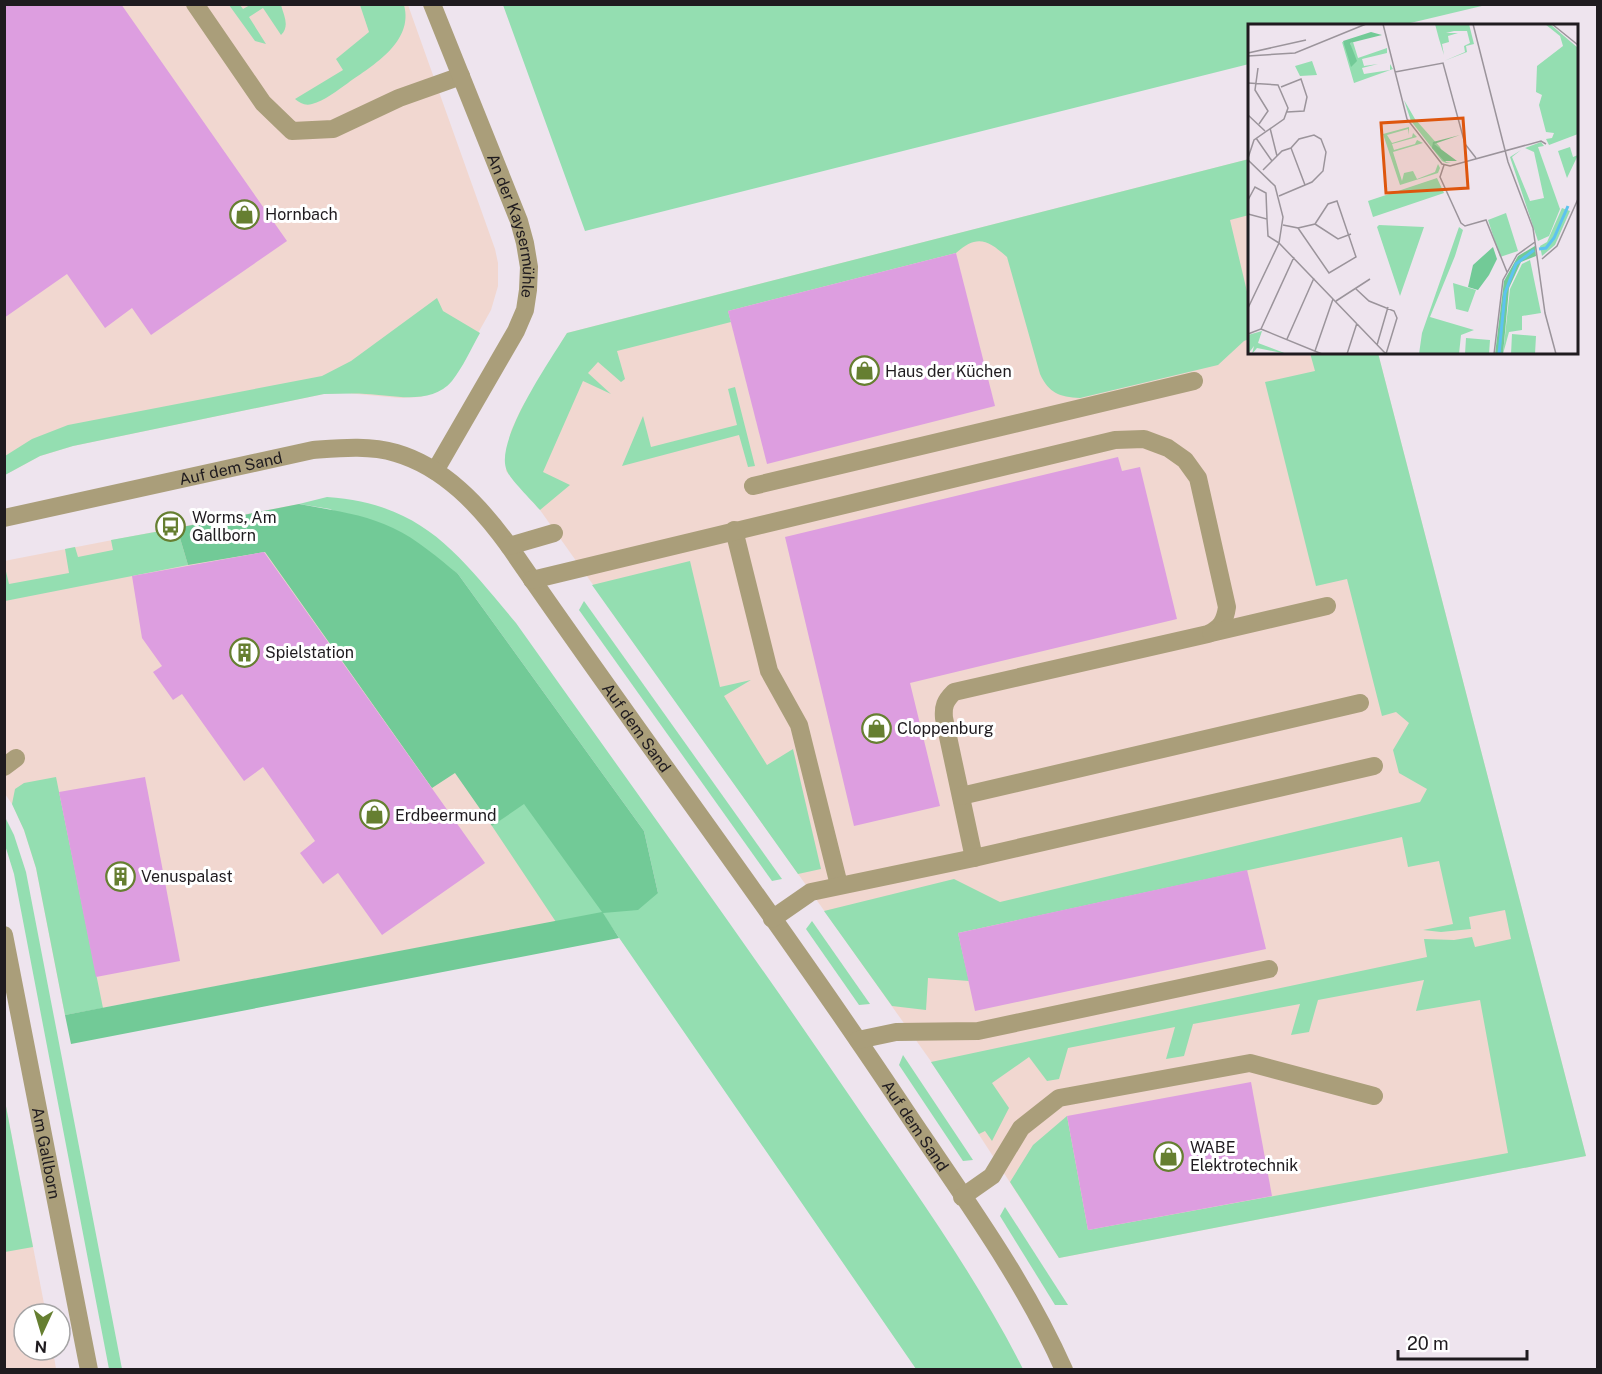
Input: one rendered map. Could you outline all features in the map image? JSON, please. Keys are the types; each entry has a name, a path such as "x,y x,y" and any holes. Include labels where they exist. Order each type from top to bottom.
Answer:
{"street":[{"path":"195,4 263,103 292,131 333,129 399,98 461,76"},
{"name":"An der Kaysermühle","path":"432,4 519,221 529,267 525,310 516,331 435,471"},
{"path":"753,486 1194,381"},
{"path":"532,580 1115,440 1144,440 1168,448 1185,460 1198,478 1227,607 1220,628 1208,634"},
{"name":"Auf dem Sand","path":"4,518 313,450 352,447 396,453 435,471 470,498 509,546 858,1040 1020,1286 1049,1334 1064,1370"},
{"path":"734,530 768,670 799,725 839,885"},
{"path":"509,546 554,533"},
{"path":"974,858 943,708 954,692 1326,606"},
{"path":"961,796 1359,703"},
{"path":"772,919 811,892 974,858 1374,765"},
{"name":"Am Gallborn","path":"4,935 89,1370"},
{"path":"858,1040 896,1032 978,1031 1269,969"},
{"path":"962,1197 992,1176 1022,1128 1059,1098 1250,1063 1374,1096"}],"shaded area":[{"name":"Hornbach","path":"5,5 408,5 498,263 498,286 491,310 450,383 437,392 420,397 324,394 73,446 40,456 5,475"},
{"path":"1248,159 1248,354 1378,354 1586,1156 1059,1258 935,1067 540,510 506,471 506,455 511,431 521,409 567,333"},
{"path":"299,504 602,913 65,1015 36,868 24,830 5,794 4,561"},
{"path":"4,1096 44,1302 12,1302 12,1362 55,1362 56,1369 5,1369"}],"green space":[{"path":"503,4 1486,5 1406,24 1248,24 1248,64 585,231"},
{"path":"229,5 240,5 243,9 250,5 281,5 286,21 284,32 281,35 263,8 249,17 266,44 255,41"},
{"path":"360,5 404,5 403,30 397,41 379,60 331,95 312,104 299,102 295,99 343,70 336,59 369,32"},
{"path":"1248,159 1248,215 1230,220 1248,296 1248,339 1218,365 1080,398 1056,393 1047,386 1040,374 1007,257 988,243 976,241 956,253 728,311 731,322 617,351 625,379 621,382 598,362 588,373 611,394 583,381 543,472 570,485 540,510 509,475 505,458 508,441 516,421 537,380 567,333"},
{"path":"437,298 443,311 480,333 452,381 434,394 400,397 324,394 73,446 40,456 5,475 5,456 32,439 68,425 322,376 351,361"},
{"path":"1310,354 1378,354 1586,1156 1059,1258 1010,1182 1033,1145 1067,1116 1088,1230 1508,1153 1480,1000 1416,1011 1424,980 1318,1000 1309,1032 1291,1035 1300,1004 1193,1024 1184,1056 1166,1059 1175,1027 1068,1048 1059,1079 1047,1081 1029,1057 992,1083 1009,1108 992,1141 985,1131 979,1134 931,1062 1427,957 1424,939 1454,940 1472,937 1475,947 1511,939 1505,910 1469,917 1471,929 1441,932 1423,930 1453,924 1439,861 1408,867 1402,837 958,933 969,981 928,978 926,1010 892,1006 824,911 954,879 1000,902 1420,802 1427,789 1399,773 1393,750 1409,723 1396,712 1382,716 1347,579 1316,586 1265,382 1315,371"},
{"path":"735,387 755,466 748,467 739,435 622,466 643,416 651,447 737,425 728,389"},
{"path":"327,497 361,502 389,510 414,522 456,555 516,623 768,978 919,1197 984,1299 1023,1369 916,1369 602,913 556,922 492,826 523,803 658,893 644,831 458,574 330,509 299,504"},
{"path":"299,504 382,523 419,543 458,574 644,831 658,893 638,910 603,913 619,938 71,1044 65,1015 602,912 524,804 492,826 455,773 432,788 265,552 188,565 177,528"},
{"path":"177,528 188,565 5,601 4,563 9,584 69,573 65,549 75,547 78,557 113,550 111,540"},
{"path":"690,561 720,687 751,680 724,696 767,765 793,749 821,869 798,874 592,585"},
{"path":"584,601 782,879 772,881 579,610"},
{"path":"56,777 103,1008 65,1015 36,868 24,830 12,804 15,789 24,783"},
{"path":"5,817 14,835 26,872 122,1369 109,1369 14,874 5,845"},
{"path":"812,921 870,1004 859,1005 806,929"},
{"path":"903,1055 973,1160 963,1161 899,1065"},
{"path":"4,1096 33,1247 5,1252 4,1252"},
{"path":"1005,1207 1068,1305 1055,1305 1000,1216"}],"building":[{"path":"4,4 121,4 287,241 151,335 132,308 105,328 67,274 4,318"},
{"name":"Haus der Küchen","path":"956,253 995,406 767,464 728,311"},
{"path":"1118,457 1122,471 1140,467 1177,619 910,683 940,806 854,826 785,537"},
{"path":"264,552 485,863 382,935 338,873 323,884 300,853 315,841 263,767 244,781 182,694 173,700 153,672 162,666 142,638 132,576"},
{"name":"Venuspalast","path":"145,777 180,961 96,977 59,792"},
{"path":"1247,870 1266,949 975,1011 958,933"},
{"name":"WABE Elektrotechnik","path":"1251,1082 1272,1196 1088,1230 1067,1116"}],"place":[{"name":"Hornbach","path":"244,214"},
{"name":"Haus der Küchen","path":"864,371"},
{"name":"Worms, Am Gallborn","path":"171,526"},
{"name":"Spielstation","path":"244,652"},
{"name":"Cloppenburg","path":"876,728"},
{"name":"Erdbeermund","path":"374,815"},
{"name":"Venuspalast","path":"120,876"},
{"name":"WABE Elektrotechnik","path":"1169,1156"}]}
